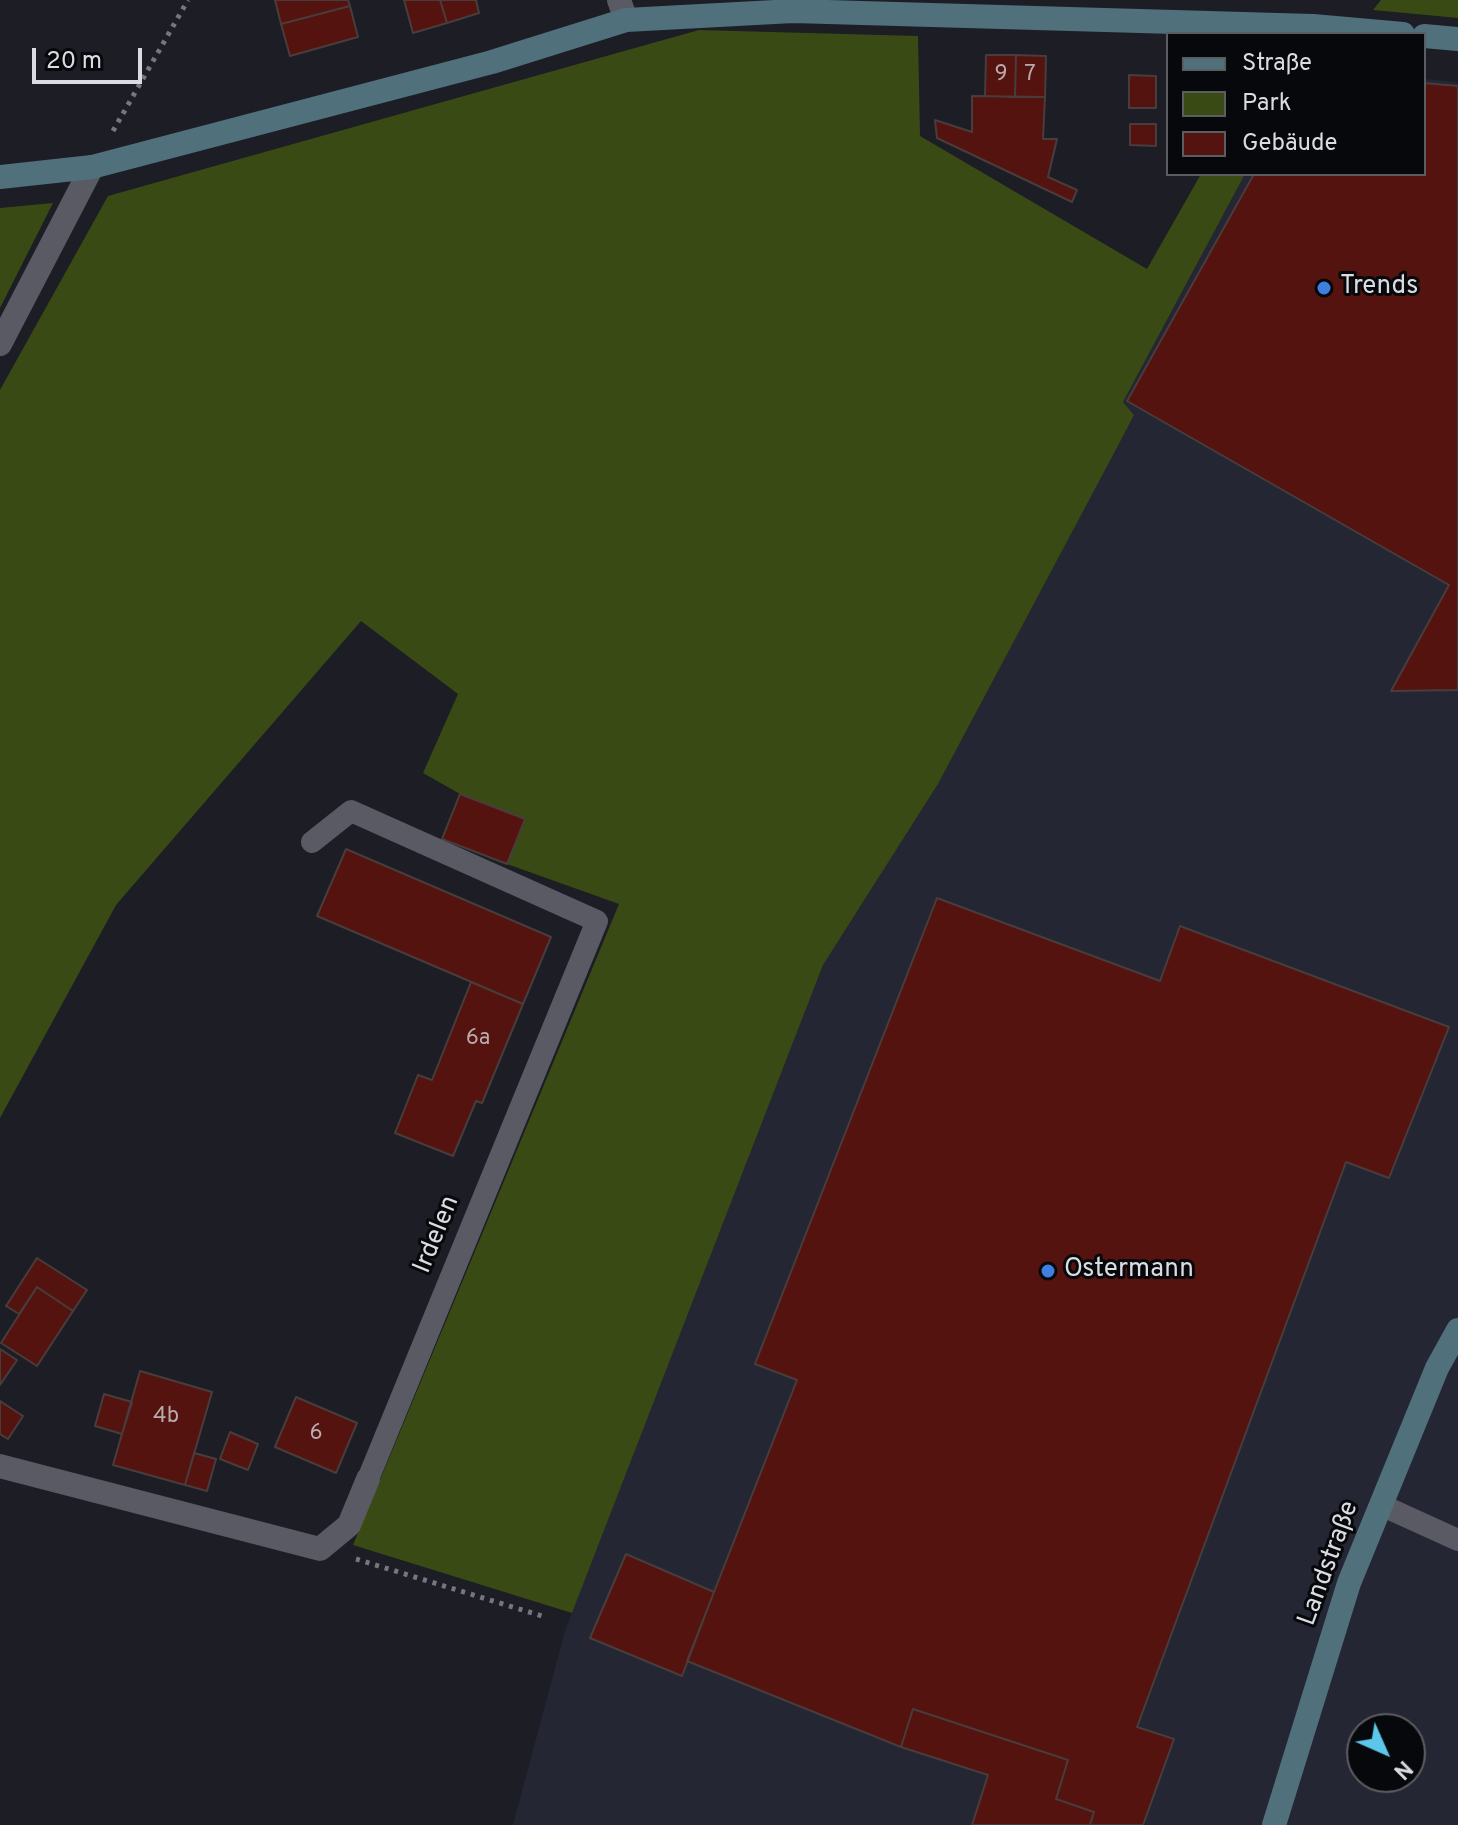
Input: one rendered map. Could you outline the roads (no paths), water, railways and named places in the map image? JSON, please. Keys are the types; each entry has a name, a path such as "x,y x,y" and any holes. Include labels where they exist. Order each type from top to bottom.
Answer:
{"street":[{"path":"0,177 92,167 492,62 622,10 795,6 1313,26 1380,32"},
{"path":"1426,36 1458,39"},
{"path":"0,344 92,167"},
{"name":"Landstraße","path":"1274,1825 1349,1583 1437,1368 1458,1330"},
{"name":"Irdelen","path":"0,1466 320,1549 349,1525 368,1479"}],"lane":[{"name":"Irdelen","path":"312,842 351,811 597,921 368,1479"},
{"path":"1381,1505 1458,1540"}],"place":[{"name":"Trends","path":"1324,288"},
{"name":"Ostermann","path":"1048,1271"}]}
